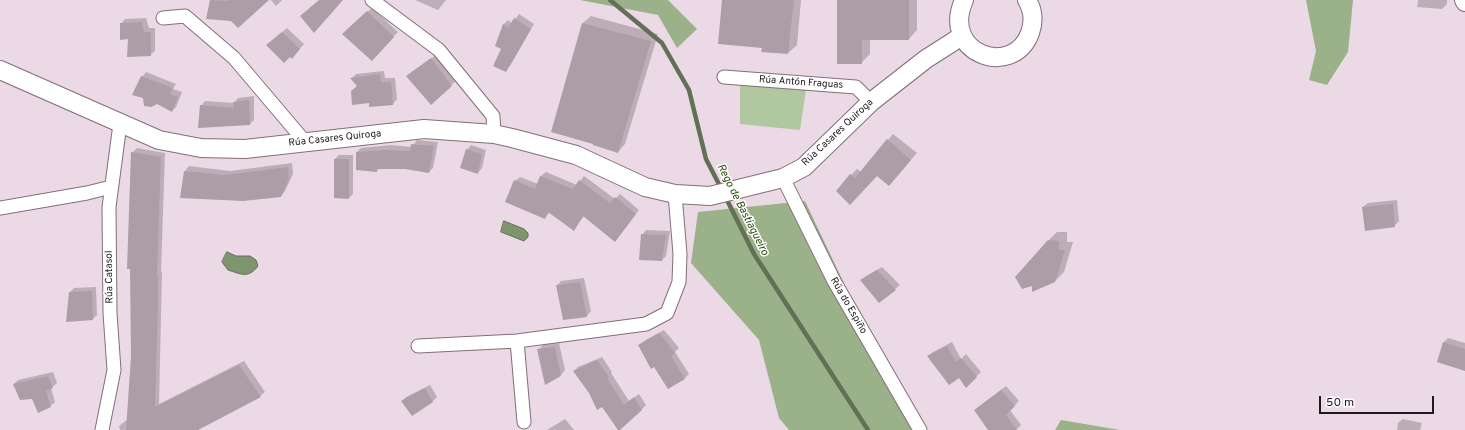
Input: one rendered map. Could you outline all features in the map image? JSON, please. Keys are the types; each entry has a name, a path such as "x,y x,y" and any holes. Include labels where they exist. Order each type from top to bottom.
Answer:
{"street":[{"path":"372,0 439,50 493,116 494,134"},
{"path":"964,0 959,10 958,23 962,36 968,45 978,52 989,56 1000,57 1012,53 1021,47 1028,38 1032,27 1033,1"},
{"path":"163,18 185,16 191,20 234,58 306,143"},
{"name":"Rúa Casares Quiroga","path":"0,70 159,140 201,148 245,149 424,129 494,134 576,155 645,187 675,194 710,196 783,178 804,167 871,102 926,59 962,36"},
{"name":"Rúa Antón Fraguas","path":"724,77 856,87 871,102"},
{"name":"Rúa Catasol","path":"102,430 114,370 110,313 109,207 120,124"},
{"name":"Rúa do Espiño","path":"783,178 834,281 920,430"},
{"path":"0,208 87,193 111,187"},
{"path":"418,346 517,341 646,324 668,313 680,282 680,254 675,194"},
{"path":"517,341 524,422"}],"shaded area":[{"path":"580,0 668,0 697,29 677,48 658,15"},
{"path":"1306,0 1353,0 1348,52 1327,85 1309,80 1316,51"},
{"path":"740,83 806,90 800,130 740,124"},
{"path":"805,201 870,338 924,430 789,430 779,418 759,340 691,263 698,212"},
{"path":"504,221 524,229 528,233 528,237 524,241 501,232"},
{"path":"227,252 236,256 250,256 256,260 258,266 248,274 241,274 228,270 222,262"},
{"path":"1061,420 1120,430 1055,430"}],"building":[{"path":"210,0 269,0 238,28 231,21 206,19"},
{"path":"319,0 343,0 314,33 300,16"},
{"path":"722,0 794,0 788,54 761,52 762,48 718,44"},
{"path":"837,0 909,0 909,40 862,40 862,64 837,64"},
{"path":"367,11 394,37 372,61 342,34"},
{"path":"514,18 531,29 506,72 493,66 501,49 495,46 503,24 508,28"},
{"path":"142,22 144,32 151,32 151,56 127,57 128,39 120,40 120,23"},
{"path":"582,23 651,41 618,153 551,132"},
{"path":"282,32 300,49 292,59 290,57 284,63 266,45"},
{"path":"431,58 452,86 431,105 406,76"},
{"path":"380,74 381,82 391,82 393,105 369,107 369,103 352,105 351,91 357,86 350,78"},
{"path":"141,76 173,88 170,94 178,97 172,112 157,104 151,107 144,106 143,98 132,95"},
{"path":"249,100 250,125 198,128 200,105 234,108 233,102"},
{"path":"887,139 911,160 889,186 877,176 850,205 836,191 850,174 855,178"},
{"path":"411,144 434,146 429,173 405,169 377,169 377,172 356,170 356,152 386,150 410,151"},
{"path":"466,149 482,154 478,174 460,168"},
{"path":"131,152 161,157 155,407 239,365 261,397 198,430 126,430 131,356 130,269 127,269"},
{"path":"334,159 349,159 349,199 334,198"},
{"path":"288,167 289,179 281,197 243,201 180,198 184,171 225,175"},
{"path":"540,176 573,189 579,180 610,203 615,197 636,214 615,242 583,216 574,231 548,212 545,219 505,202 514,180 535,189"},
{"path":"1393,204 1395,227 1365,231 1362,207"},
{"path":"641,234 666,235 662,261 639,260"},
{"path":"1048,240 1059,241 1059,250 1065,250 1055,282 1032,292 1032,286 1022,289 1015,277"},
{"path":"877,270 896,290 879,303 860,280"},
{"path":"580,282 587,317 563,320 556,285"},
{"path":"92,291 93,320 66,322 69,292"},
{"path":"659,333 675,353 671,356 685,379 668,389 654,367 651,369 638,345"},
{"path":"1443,342 1465,349 1465,371 1437,362"},
{"path":"947,346 956,362 961,358 977,377 966,388 959,378 949,385 927,356"},
{"path":"555,347 561,376 545,385 537,349"},
{"path":"597,360 609,377 607,378 624,405 634,397 642,410 620,430 618,430 602,407 597,410 589,393 573,371"},
{"path":"48,376 53,388 46,391 51,407 38,413 32,399 20,400 13,384"},
{"path":"425,388 433,402 412,416 401,401"},
{"path":"1001,390 1015,406 1006,415 1017,430 988,430 974,410"}],"waterway":[{"name":"Rego de Bastiagueiro","path":"610,0 662,43 689,90 706,159 722,190"},
{"name":"Rego de Bastiagueiro","path":"725,196 754,254 868,430"}]}
